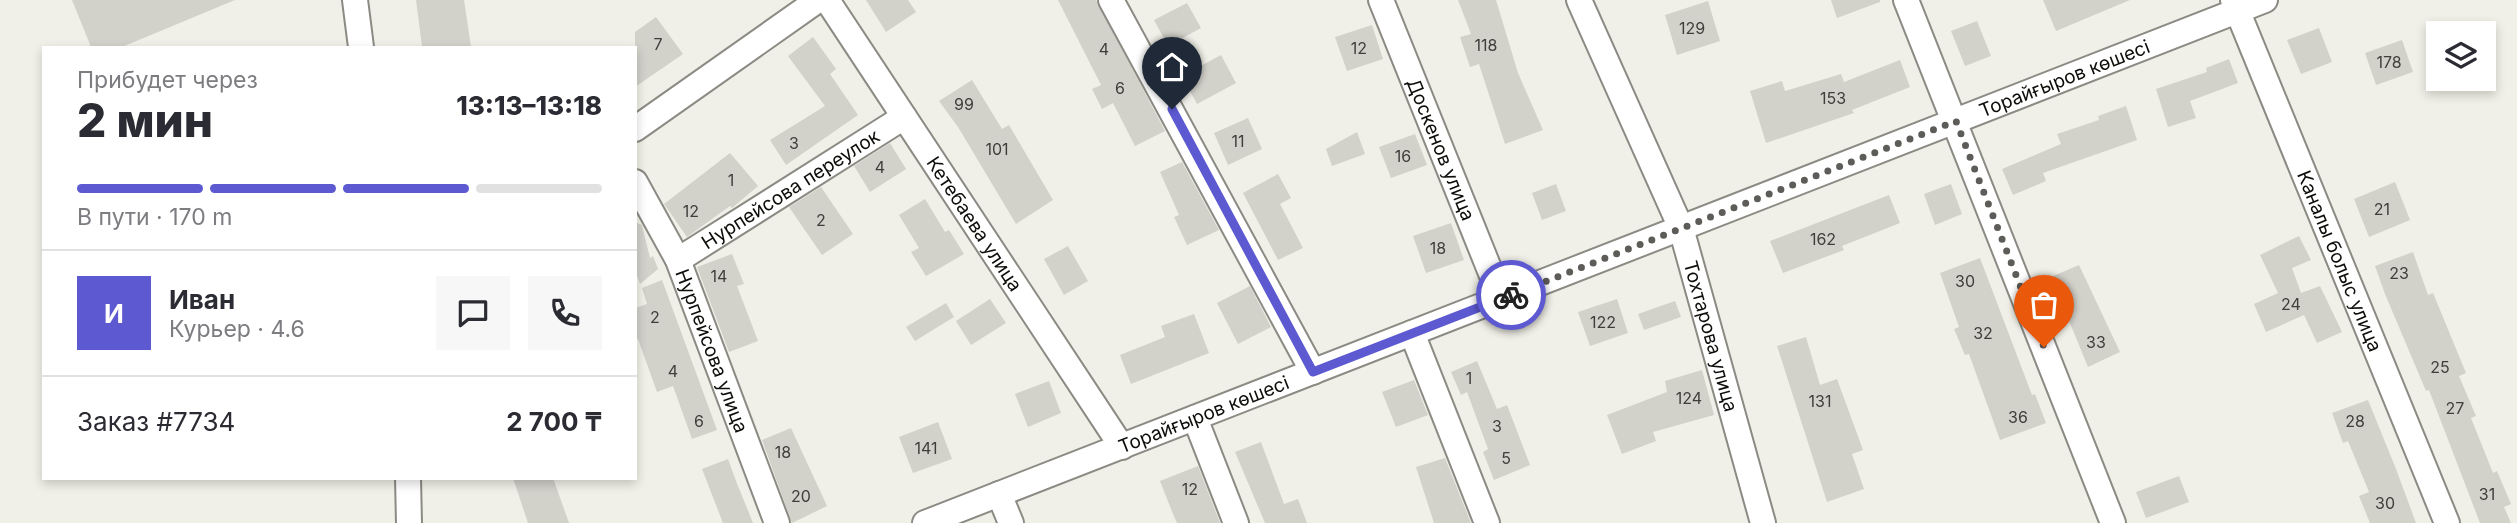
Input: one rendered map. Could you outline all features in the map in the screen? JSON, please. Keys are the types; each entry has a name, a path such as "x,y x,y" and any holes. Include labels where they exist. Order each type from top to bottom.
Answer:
{"street":[{"path":"355,0 361,46"},
{"path":"637,128 818,0"},
{"name":"Кетебаева улица","path":"827,0 1122,447"},
{"path":"1111,0 1313,372"},
{"name":"Доскенов улица","path":"1381,0 1501,298"},
{"name":"Тохтарова улица","path":"1580,0 1681,228 1763,523"},
{"path":"1906,0 2113,523"},
{"name":"Торайғыров көшесі","path":"925,523 1956,121 2235,5 2265,0"},
{"name":"Каналы болыс улица","path":"2235,5 2447,523"},
{"name":"Нурпейсова переулок","path":"678,260 904,117"},
{"name":"Нурпейсова улица","path":"637,186 678,260 777,523"},
{"path":"1412,333 1487,523"},
{"path":"1195,418 1236,523"},
{"path":"408,480 409,523"},
{"path":"999,495 1011,523"}],"building":[{"path":"72,0 235,0 124,46 91,46"},
{"path":"416,0 464,0 471,46 422,46"},
{"path":"866,0 908,0 916,12 886,32"},
{"path":"1058,0 1096,0 1165,131 1135,146 1113,103 1102,109 1092,89 1101,85"},
{"path":"1458,0 1496,0 1518,73 1543,130 1505,144 1479,64 1470,67 1460,37 1471,34"},
{"path":"1831,0 1880,0 1880,2 1837,18"},
{"path":"2043,0 2130,0 2056,31"},
{"path":"1708,1 1720,41 1677,55 1665,15"},
{"path":"1187,3 1201,28 1168,46 1154,20"},
{"path":"656,17 683,54 637,86 637,46 635,32"},
{"path":"1977,21 1991,56 1965,66 1951,31"},
{"path":"1372,25 1383,59 1347,71 1335,37"},
{"path":"2319,28 2332,62 2301,74 2287,40"},
{"path":"813,37 836,69 830,74 858,115 786,165 770,140 825,106 788,56"},
{"path":"2402,40 2413,72 2376,85 2365,53"},
{"path":"1221,55 1236,83 1197,104 1182,76"},
{"path":"2229,59 2238,83 2190,101 2196,118 2168,127 2156,89 2207,72 2206,68"},
{"path":"1900,60 1910,87 1852,110 1854,113 1766,143 1750,91 1782,81 1785,91 1841,74 1844,82"},
{"path":"972,80 1002,129 1009,125 1053,200 1016,224 958,127 939,101"},
{"path":"2126,106 2137,140 2043,173 2046,181 2013,195 2002,169 2061,144 2057,134 2099,120 2098,116"},
{"path":"1248,118 1262,149 1228,165 1214,133"},
{"path":"1357,132 1365,154 1332,166 1326,149"},
{"path":"1415,134 1427,165 1391,178 1379,147"},
{"path":"890,143 906,169 870,192 854,166"},
{"path":"730,153 758,186 732,208 730,206 687,237 664,204"},
{"path":"1182,162 1219,230 1187,245 1174,217 1179,215 1160,172"},
{"path":"1278,174 1291,198 1280,204 1303,248 1278,260 1243,193"},
{"path":"2395,182 2410,220 2369,237 2354,199"},
{"path":"1556,184 1566,211 1542,220 1532,193"},
{"path":"1951,184 1962,214 1935,225 1924,194"},
{"path":"821,187 853,234 822,255 789,207"},
{"path":"1889,195 1900,223 1842,246 1844,250 1783,273 1770,241"},
{"path":"925,199 945,232 949,230 964,254 926,276 911,252 919,248 899,215"},
{"path":"637,223 642,225 650,258 653,256 658,269 640,284 637,276"},
{"path":"1451,223 1464,260 1426,273 1413,236"},
{"path":"2299,236 2311,260 2292,268 2301,293 2320,286 2342,332 2317,343 2304,315 2266,332 2254,304 2278,293 2260,255"},
{"path":"1068,246 1088,281 1064,295 1044,259"},
{"path":"2413,252 2428,295 2433,293 2466,373 2459,376 2476,416 2471,418 2493,473 2497,471 2511,504 2504,507 2511,523 2480,523 2429,390 2426,391 2385,294 2375,266"},
{"path":"732,254 744,284 737,286 758,341 729,352 697,267"},
{"path":"1980,258 2032,395 2035,394 2046,423 2000,440 1969,354 1965,355 1954,329 1959,327 1940,273"},
{"path":"2079,265 2120,352 2088,367 2051,277"},
{"path":"662,280 717,430 692,439 673,386 657,392 637,339 637,307 647,304 642,288"},
{"path":"1250,286 1271,327 1238,344 1217,303"},
{"path":"990,299 1006,323 971,345 956,321"},
{"path":"1617,299 1628,333 1590,346 1578,312"},
{"path":"1675,301 1681,317 1644,330 1638,314"},
{"path":"946,303 954,317 915,341 906,327"},
{"path":"1194,314 1209,353 1131,384 1120,355 1165,337 1161,326"},
{"path":"1806,337 1820,385 1837,379 1863,450 1852,454 1864,489 1827,502 1777,346"},
{"path":"1477,361 1497,409 1507,405 1530,465 1494,480 1483,452 1488,449 1467,392 1461,395 1451,372"},
{"path":"1702,370 1714,415 1653,432 1656,441 1622,454 1607,415 1667,392 1665,381"},
{"path":"1414,380 1428,415 1396,427 1382,392"},
{"path":"1049,381 1061,413 1028,427 1015,394"},
{"path":"2368,400 2416,523 2370,523 2359,496 2369,492 2348,441 2343,443 2332,413"},
{"path":"938,422 952,459 913,473 899,437"},
{"path":"791,428 827,506 792,523 762,440"},
{"path":"1261,442 1284,504 1298,499 1307,523 1265,523 1235,452"},
{"path":"1445,458 1471,523 1434,523 1416,467"},
{"path":"728,459 753,523 723,523 702,469"},
{"path":"1198,466 1220,523 1177,523 1160,481"},
{"path":"2179,476 2189,502 2146,518 2136,492"},
{"path":"514,480 554,480 569,523 528,523"}],"way so far":[{"path":"1511,295 1956,121 2044,347"}],"route":[{"path":"1172,109 1313,372 1511,295"}]}
